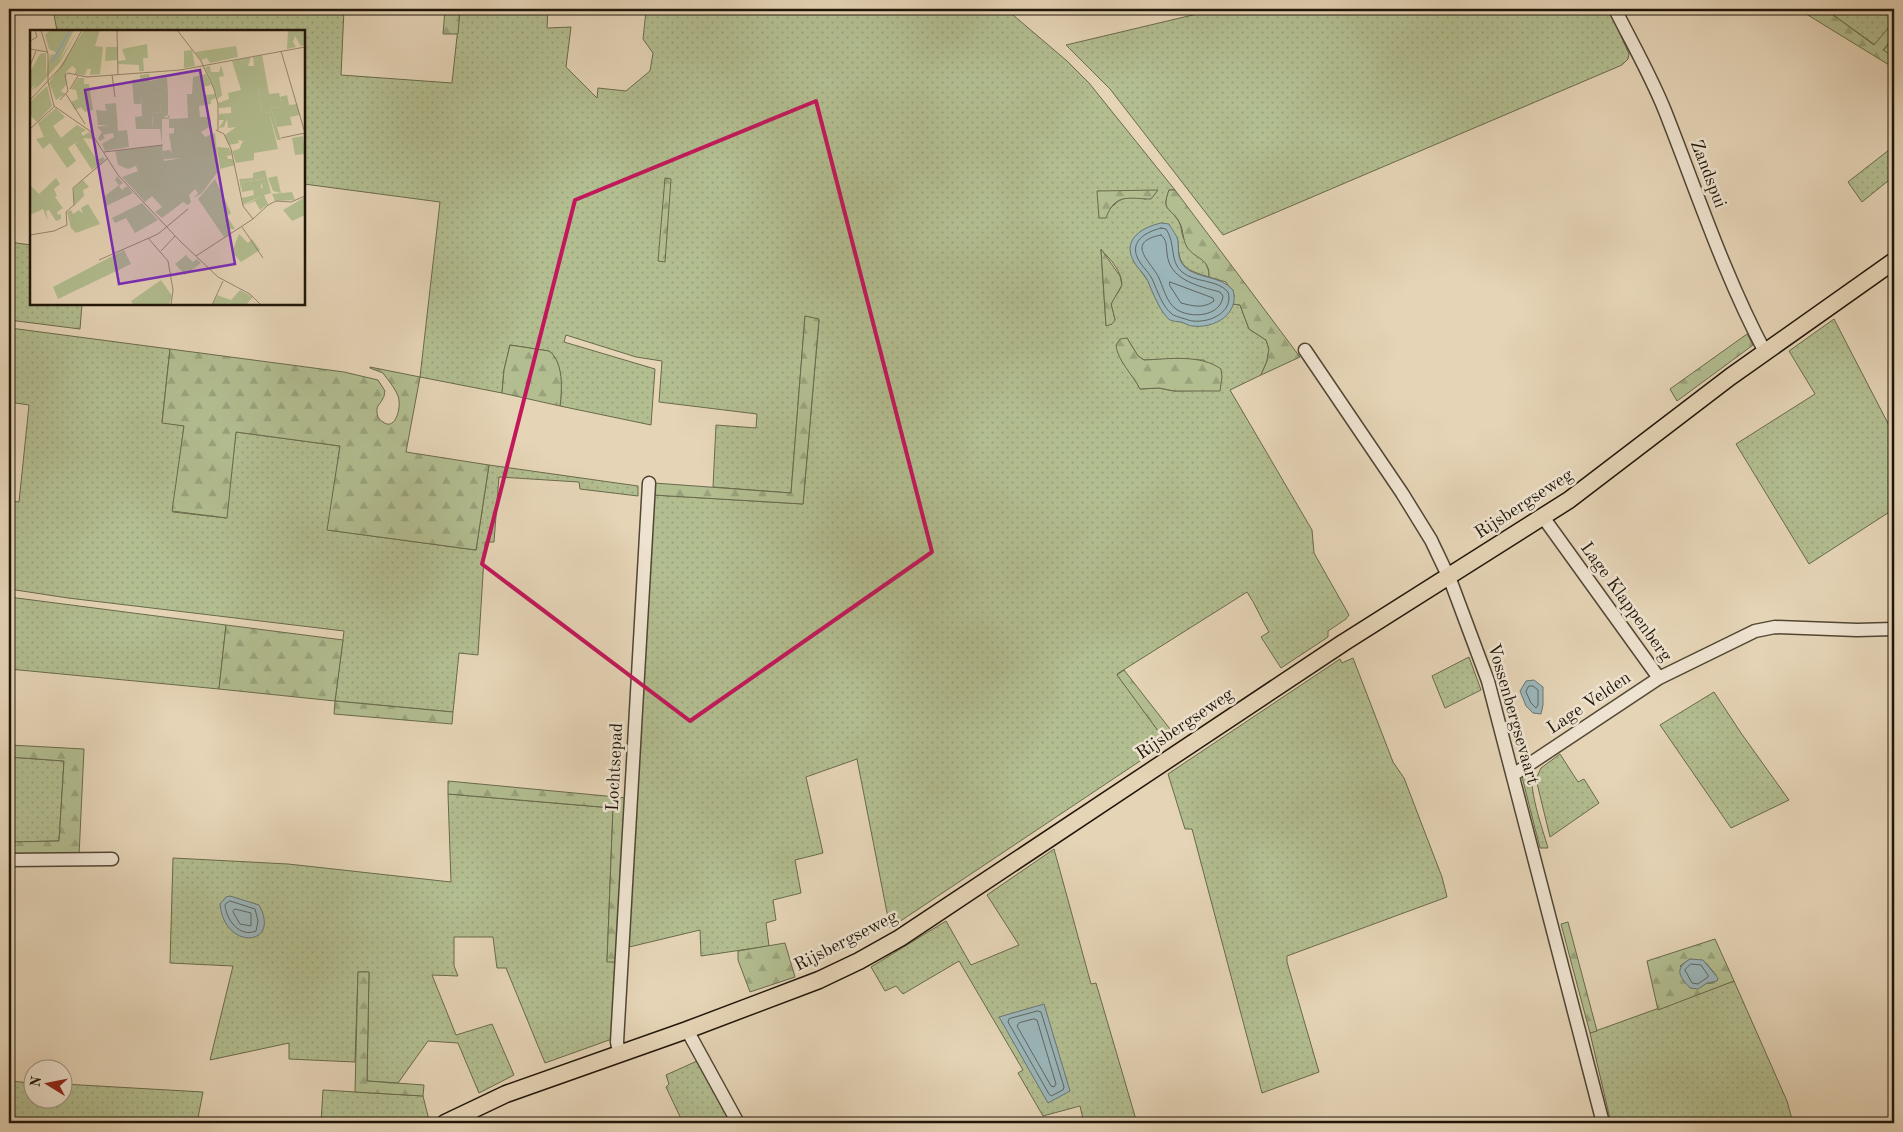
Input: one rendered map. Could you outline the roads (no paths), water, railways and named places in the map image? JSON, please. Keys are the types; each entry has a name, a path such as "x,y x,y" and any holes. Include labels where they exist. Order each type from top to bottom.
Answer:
{"main road":[{"name":"Rijsbergseweg","path":"444,1123 506,1094 687,1030 819,980 859,961 900,938 1350,638 1543,517 1594,482 1701,398 1894,261"}],"street":[{"name":"Zandspui","path":"1615,9 1664,109 1713,237 1744,310 1765,352"},
{"name":"Vossenbergsevaart","path":"1305,350 1402,493 1433,545 1448,577 1488,681 1603,1123"},
{"name":"Lochtsepad","path":"619,1053 617,1042 649,482"},
{"name":"Lage Klappenberg","path":"1543,517 1660,678 1749,634 1768,628 1894,629"},
{"name":"Lage Velden","path":"1513,775 1660,678"},
{"path":"9,860 112,860"},
{"path":"687,1030 738,1123"}],"water":[{"path":"1161,223 1169,224 1176,235 1180,258 1185,267 1196,274 1222,282 1233,290 1233,306 1223,318 1209,325 1192,326 1170,320 1163,313 1146,278 1134,262 1130,247 1136,235 1141,231"},
{"path":"1534,680 1543,687 1541,714 1533,713 1526,706 1520,691 1526,681"},
{"path":"230,896 259,905 264,919 263,929 258,936 250,938 240,936 231,930 224,919 220,904 226,897"},
{"path":"1690,959 1703,960 1718,978 1717,981 1707,983 1698,989 1690,988 1683,980 1680,969"},
{"path":"1044,1004 1070,1091 1048,1103 999,1017"}]}
